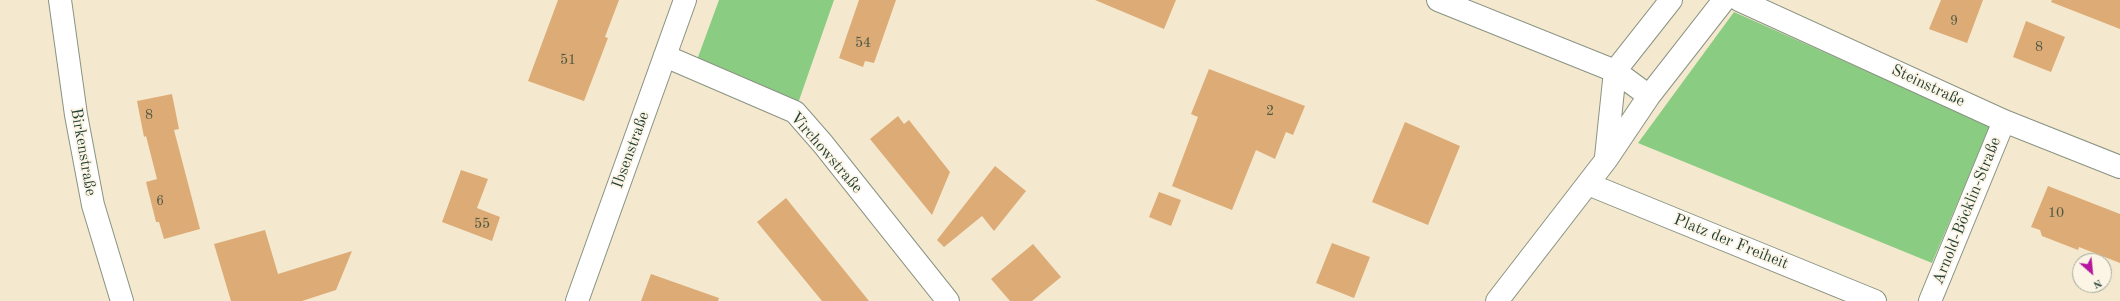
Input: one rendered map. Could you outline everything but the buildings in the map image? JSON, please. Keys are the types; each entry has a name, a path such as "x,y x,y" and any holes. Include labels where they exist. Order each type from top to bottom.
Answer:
{"street":[{"name":"Birkenstraße","path":"60,0 76,115 93,205 122,301"},
{"name":"Ibsenstraße","path":"577,301 685,0"},
{"path":"1438,0 1615,71 1649,96"},
{"path":"1606,160 1615,71 1671,0"},
{"path":"1498,301 1606,160 1649,96 1724,0"},
{"name":"Steinstraße","path":"1740,0 2004,121 2120,167"},
{"name":"Virchowstraße","path":"665,56 794,112 823,144 948,301"},
{"name":"Arnold-Böcklin-Straße","path":"1930,301 2004,121"},
{"name":"Platz der Freiheit","path":"1588,184 1875,301"}],"green space":[{"path":"719,0 834,0 795,112 694,68"},
{"path":"1734,12 1990,126 1932,263 1638,143"}]}
